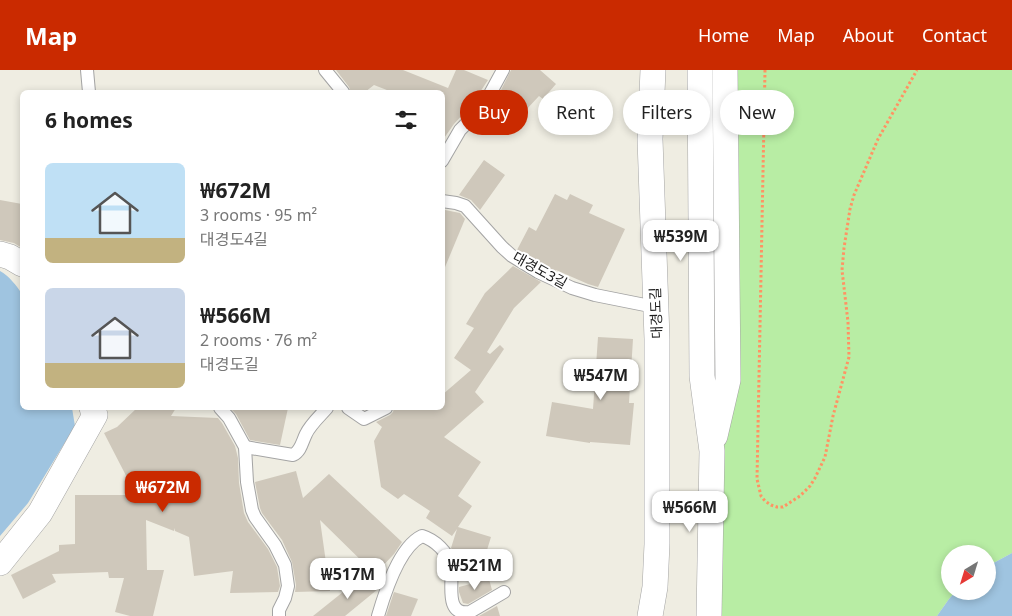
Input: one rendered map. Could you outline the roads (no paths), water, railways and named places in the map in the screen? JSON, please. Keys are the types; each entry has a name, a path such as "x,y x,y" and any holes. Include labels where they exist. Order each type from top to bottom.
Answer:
{"street":[{"name":"대경도길","path":"650,616 655,587 657,544 657,339 650,139 653,70"},
{"path":"700,70 702,376 712,451 709,616"},
{"path":"712,451 728,380 725,70"},
{"path":"0,254 20,263"},
{"path":"0,563 40,513 99,410"}],"lane":[{"path":"87,70 90,90"},
{"path":"325,70 341,90"},
{"path":"445,155 460,130 485,103 502,70"},
{"name":"대경도3길","path":"445,202 465,206 502,247 512,256 538,272 572,288 595,295 656,307"},
{"path":"222,410 229,418 245,447 247,482 252,510 282,557 288,586 279,610 279,616"},
{"path":"245,447 293,456 299,451 307,431 324,410"},
{"path":"351,410 364,420 382,410"},
{"path":"378,616 385,592 398,564 413,543 422,536 438,544 449,560 452,567 452,599 454,606 459,611 464,613 470,612 504,592"}],"water":[{"path":"0,271 12,281 20,291 20,410 72,410 75,426 28,503 0,536"},
{"path":"1012,553 1012,616 937,616 948,600 996,600 996,562"}]}
